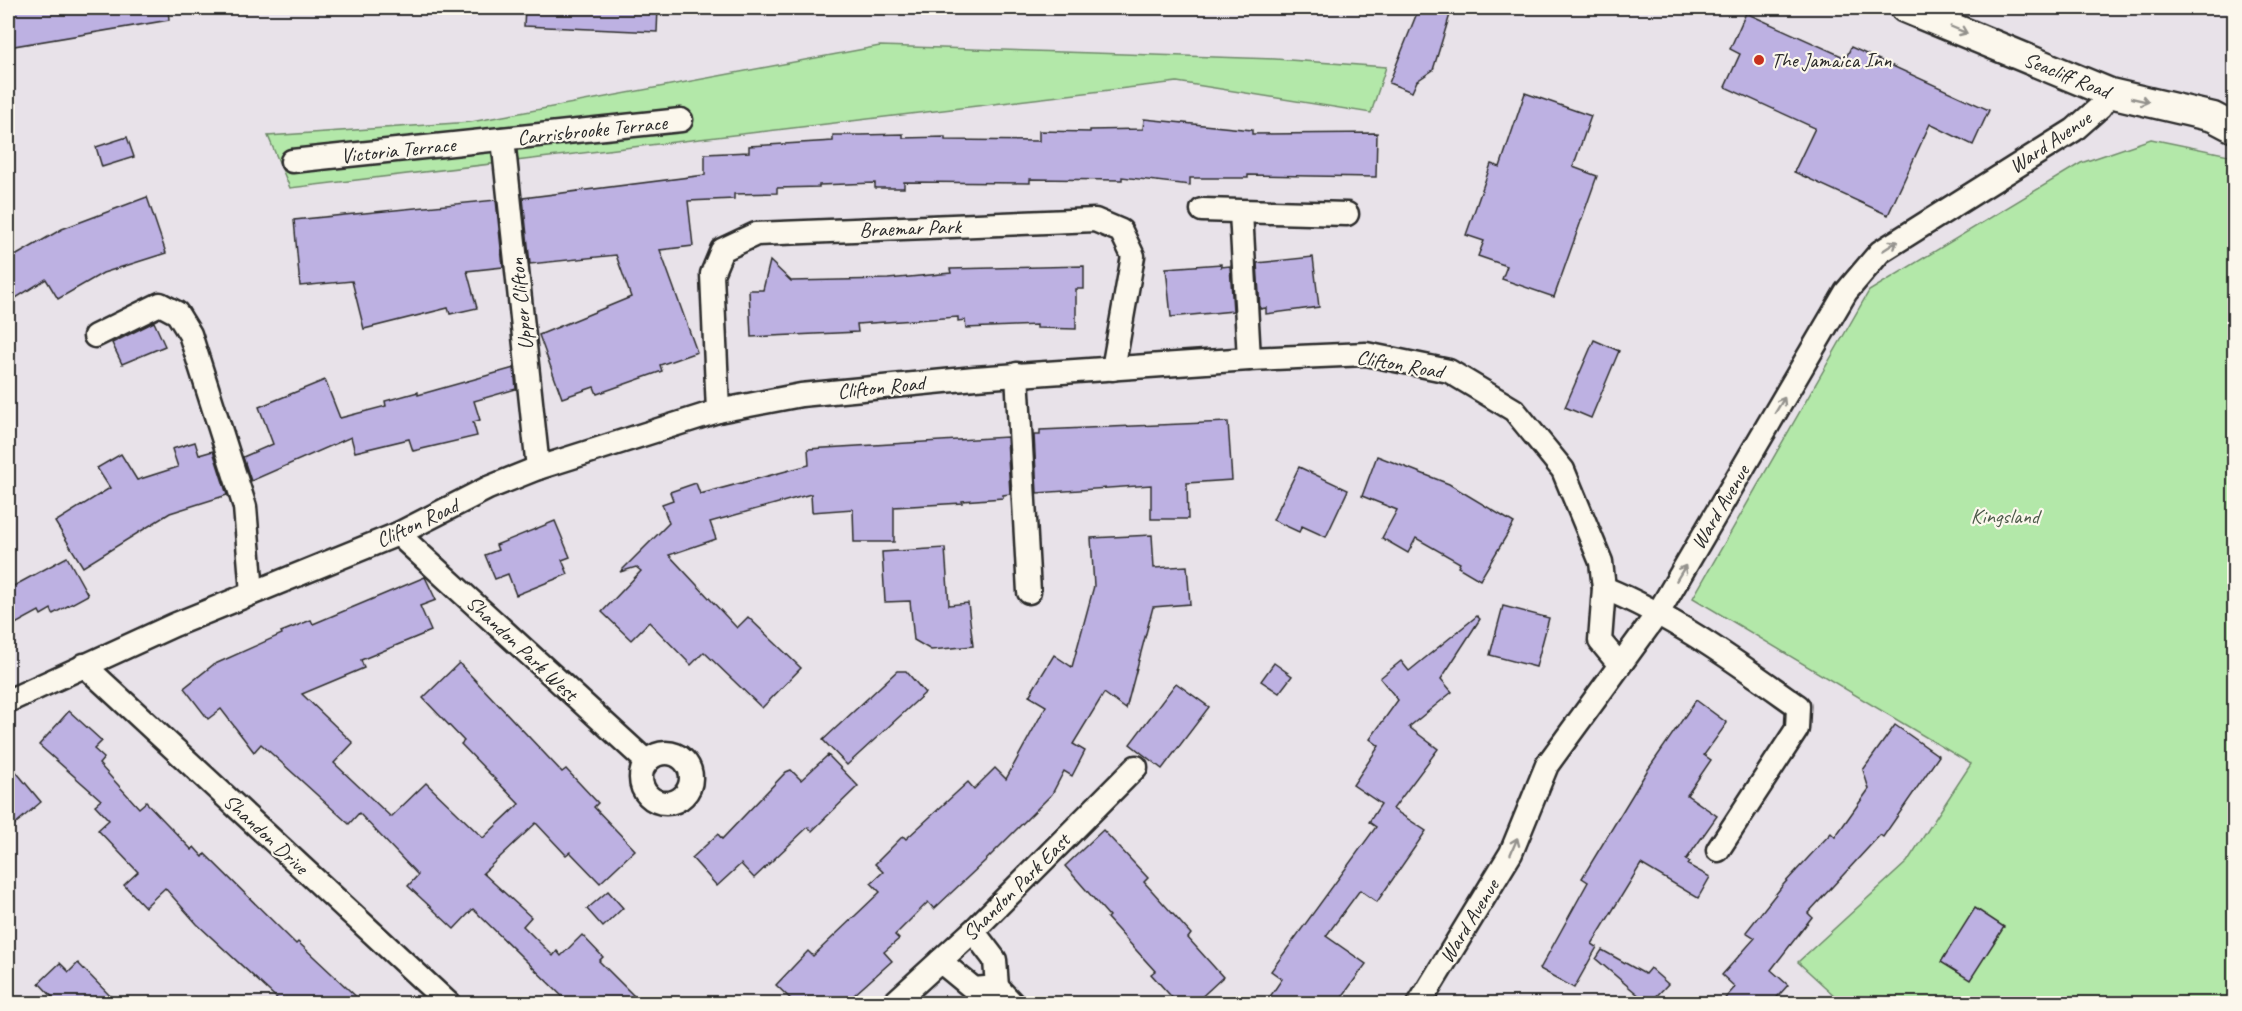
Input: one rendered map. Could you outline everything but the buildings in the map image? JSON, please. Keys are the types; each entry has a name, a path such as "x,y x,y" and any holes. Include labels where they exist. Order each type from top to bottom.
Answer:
{"street":[{"name":"Seacliff Road","path":"1905,8 2110,93 2213,117 2235,128"},
{"name":"Ward Avenue","path":"1419,1004 1511,853 1547,765 1658,613 1846,292 1880,252 2074,130 2100,107 2110,93"},
{"name":"Carrisbrooke Terrace","path":"503,140 681,120"},
{"name":"Victoria Terrace","path":"292,161 503,140"},
{"name":"Upper Clifton","path":"503,140 538,468"},
{"path":"1202,210 1347,214"},
{"path":"1241,212 1249,359"},
{"name":"Braemar Park","path":"718,411 712,274 722,250 756,234 1095,220 1121,231 1133,256 1113,369"},
{"path":"95,336 160,304 177,313 190,334 245,507 252,593"},
{"name":"Clifton Road","path":"8,701 84,665 252,593 398,534 488,488 538,468 718,411 801,395 1017,374 1366,354 1449,371 1514,410 1563,470 1600,562 1604,588 1600,641 1619,664"},
{"path":"1017,374 1029,592"},
{"name":"Shandon Park West","path":"398,534 646,762"},
{"path":"1604,588 1658,613 1722,652 1798,706 1797,729 1718,850"},
{"name":"Shandon Drive","path":"84,665 448,1004"},
{"name":"Shandon Park East","path":"894,1004 973,931 1136,767"},
{"path":"973,931 995,960 997,987 1013,1004"},
{"path":"940,961 974,989 997,987"}],"green space":[{"path":"880,46 1275,59 1386,67 1371,113 1177,82 290,188 268,136 471,122"},
{"name":"Kingsland","path":"2151,139 2234,156 2234,1003 1832,1003 1836,997 1798,962 1907,862 1971,764 1693,598 1869,291 2081,163"}],"place":[{"name":"The Jamaica Inn","path":"1759,60"}]}
